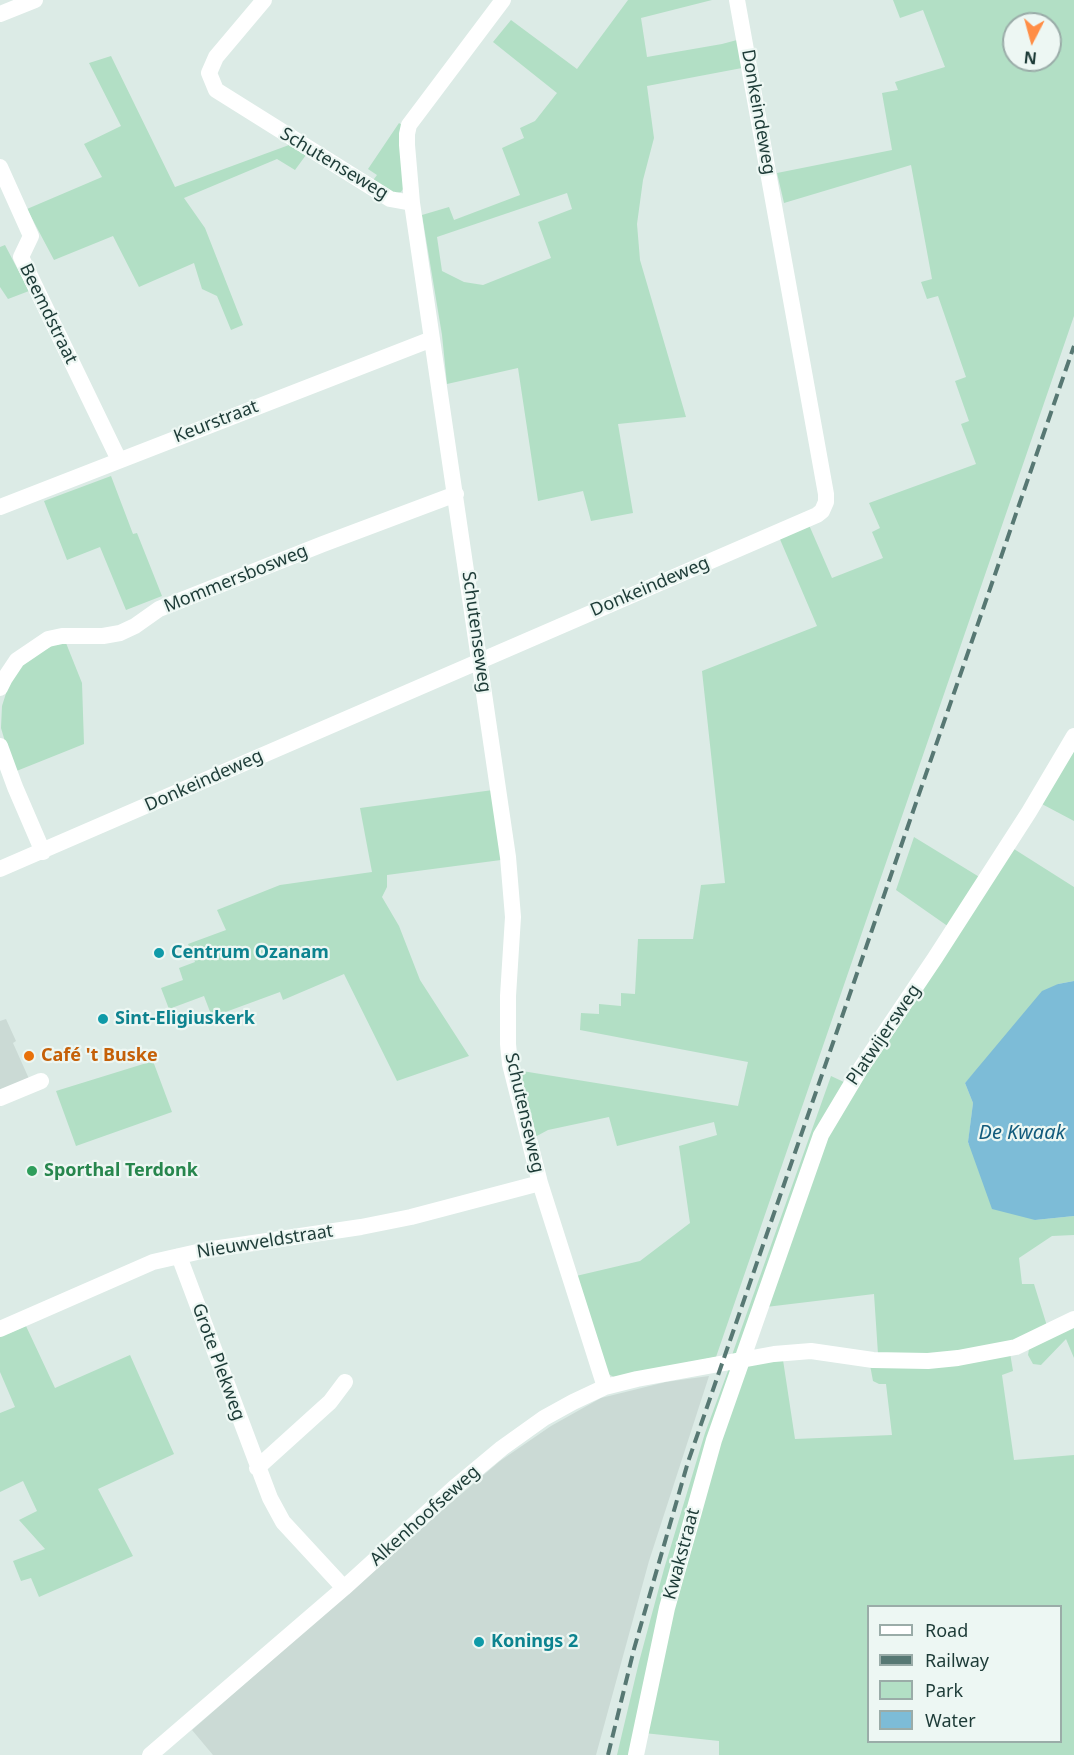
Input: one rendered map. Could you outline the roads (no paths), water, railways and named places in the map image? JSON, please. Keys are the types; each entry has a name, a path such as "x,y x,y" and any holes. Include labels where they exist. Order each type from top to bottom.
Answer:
{"street":[{"path":"0,14 35,0"},
{"name":"Schutenseweg","path":"264,0 216,57 209,73 216,90 390,199 412,203 508,857 513,917 508,996 508,1044 512,1074 540,1183 605,1387"},
{"path":"412,203 407,145 409,125 503,0"},
{"name":"Donkeindeweg","path":"0,870 817,515 826,502 809,392 737,0"},
{"name":"Beemdstraat","path":"0,167 31,236 21,257 118,460"},
{"name":"Keurstraat","path":"0,507 432,339"},
{"name":"Mommersbosweg","path":"0,688 17,660 48,639 62,636 103,636 120,633 135,626 159,609 456,494"},
{"name":"Platwijersweg","path":"744,1358 821,1135 861,1068 1029,812 1074,736"},
{"path":"0,746 15,787 44,852"},
{"path":"0,1098 41,1081"},
{"name":"Nieuwveldstraat","path":"0,1329 153,1262 411,1217 540,1183"},
{"name":"Grote Plekweg","path":"179,1256 270,1498 283,1522 344,1588"},
{"name":"Alkenhoofseweg","path":"150,1755 502,1448 544,1418 605,1387 744,1358 811,1351 873,1360 928,1361 958,1358 1016,1347 1074,1319"},
{"name":"Kwakstraat","path":"636,1755 667,1608 687,1532 714,1440 744,1358"},
{"path":"257,1468 330,1402 345,1382"}],"water":[{"name":"De Kwaak","path":"1074,981 1074,1216 1035,1220 992,1209 968,1142 973,1103 965,1083 1042,991 1058,984"}],"railway":[{"path":"608,1755 634,1649 688,1462 1074,346"}],"place":[{"name":"Centrum Ozanam","path":"159,953"},
{"name":"Sint-Eligiuskerk","path":"103,1019"},
{"name":"Café 't Buske","path":"29,1056"},
{"name":"Sporthal Terdonk","path":"32,1171"},
{"name":"Konings 2","path":"479,1642"}]}
